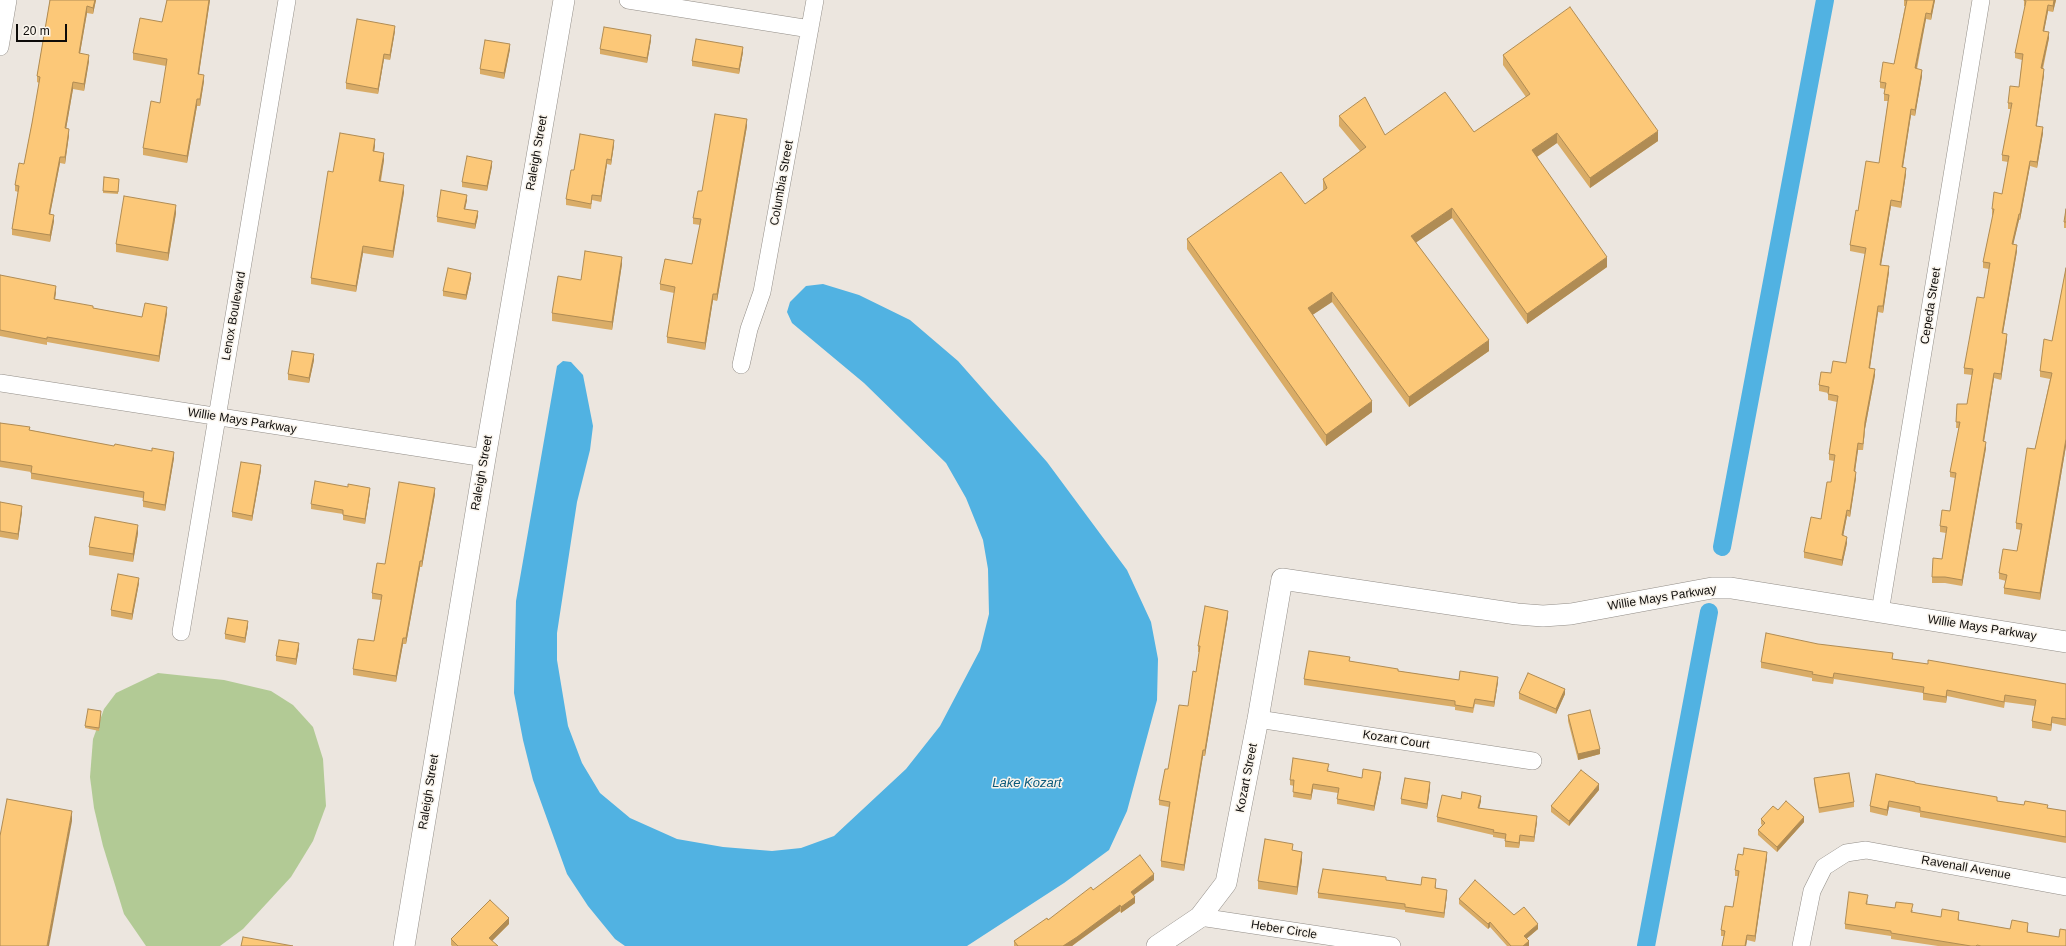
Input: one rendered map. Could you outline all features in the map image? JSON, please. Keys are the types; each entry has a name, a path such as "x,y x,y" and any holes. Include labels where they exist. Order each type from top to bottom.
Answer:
{"street":[{"path":"0,47 8,0"},
{"name":"Lenox Boulevard","path":"181,632 287,0"},
{"name":"Raleigh Street","path":"404,946 485,458 564,0"},
{"path":"628,0 810,29"},
{"name":"Columbia Street","path":"741,365 749,329 762,292 815,0"},
{"name":"Cepeda Street","path":"1880,612 1981,0"},
{"name":"Willie Mays Parkway","path":"0,383 485,458"},
{"name":"Willie Mays Parkway","path":"1282,578 1516,614 1543,616 1571,614 1712,588 1755,591 2066,642"},
{"name":"Kozart Street","path":"1157,946 1200,917 1226,883 1258,719 1282,578"},
{"name":"Kozart Court","path":"1258,719 1533,761"},
{"name":"Ravenall Avenue","path":"1802,946 1812,890 1824,867 1846,853 1866,850 2066,887"},
{"name":"Heber Circle","path":"1200,917 1392,946"}],"green space":[{"path":"158,673 224,680 271,691 293,705 313,727 323,759 326,806 313,841 291,877 243,929 220,946 146,946 124,914 103,846 94,808 90,777 93,739 104,709 116,693"}],"water":[{"name":"Lake Kozart","path":"823,284 859,295 910,320 958,361 1047,462 1127,570 1151,622 1158,659 1157,700 1127,811 1109,850 1064,883 967,946 625,946 615,939 588,906 567,874 533,780 523,740 514,693 516,601 557,366 563,361 571,362 583,375 593,426 590,450 577,502 557,633 557,660 568,726 582,763 600,793 630,818 677,839 723,847 772,851 801,848 834,836 906,769 940,726 980,650 989,614 988,569 983,540 966,498 946,463 864,383 792,323 787,312 790,302 806,286"}],"building":[{"path":"50,0 95,0 93,8 87,6 79,53 89,55 84,84 73,82 65,128 69,129 65,157 60,157 49,214 54,215 50,235 12,229 19,186 15,185 19,163 24,164 32,123 40,77 37,76"},
{"path":"167,0 209,0 198,74 204,75 200,99 197,99 187,156 143,148 151,101 160,103 167,59 133,53 140,18 162,22"},
{"path":"1907,0 1934,0 1931,14 1926,13 1915,68 1922,70 1915,110 1911,109 1902,167 1906,168 1901,202 1891,200 1880,265 1889,266 1883,306 1878,306 1869,368 1875,369 1865,422 1863,444 1858,443 1854,471 1856,472 1850,511 1847,510 1842,535 1847,537 1842,560 1804,552 1811,517 1821,519 1827,482 1831,482 1835,455 1829,454 1838,396 1828,394 1829,387 1819,385 1821,372 1831,373 1833,361 1846,363 1866,248 1850,245 1856,210 1858,211 1866,161 1879,163 1889,95 1884,94 1886,83 1880,82 1883,62 1894,64"},
{"path":"2024,0 2054,0 2053,6 2048,5 2043,31 2049,32 2041,68 2044,69 2036,126 2043,127 2037,162 2030,161 2020,214 2012,244 2017,245 2002,333 2007,334 2001,374 1994,373 1983,441 1986,442 1962,580 1945,577 1932,577 1933,558 1942,559 1947,527 1940,526 1942,510 1950,511 1956,473 1950,472 1960,422 1956,422 1957,404 1967,404 1973,369 1964,368 1977,297 1984,298 1990,263 1983,262 1994,209 1992,209 1994,192 2002,194 2009,156 2002,155 2012,103 2008,103 2010,86 2019,87 2023,54 2015,53 2026,1"},
{"path":"1570,7 1658,131 1590,178 1557,133 1532,150 1607,257 1527,314 1452,208 1411,236 1489,340 1409,397 1332,292 1308,308 1372,401 1326,435 1187,239 1281,172 1305,204 1327,188 1323,179 1366,147 1339,116 1365,97 1385,135 1445,92 1474,132 1530,94 1503,55"},
{"path":"357,19 395,26 390,55 384,54 378,89 346,83"},
{"path":"604,27 651,35 647,58 600,49"},
{"path":"696,39 743,47 739,69 692,61"},
{"path":"485,40 510,44 504,73 480,69"},
{"path":"715,114 747,119 717,294 713,294 705,343 667,337 675,287 660,284 665,259 692,264 701,219 693,218 698,191 702,191"},
{"path":"340,133 375,139 373,151 384,153 379,181 404,185 393,251 363,246 356,286 311,278 328,171 333,172"},
{"path":"580,134 614,140 611,160 607,159 601,196 592,195 591,204 566,199 571,170 574,170"},
{"path":"467,156 492,161 487,186 462,182"},
{"path":"104,177 119,179 118,192 103,191"},
{"path":"441,190 467,195 464,209 478,211 475,224 437,217"},
{"path":"124,196 176,205 168,253 116,244"},
{"path":"2066,209 2066,222 2064,222"},
{"path":"585,251 622,257 612,322 552,313 558,276 581,280"},
{"path":"448,268 471,273 466,295 443,291"},
{"path":"2066,268 2066,439 2040,593 2004,588 2007,575 1999,573 2003,549 2017,551 2022,524 2016,523 2027,448 2035,449 2052,373 2040,371 2044,339 2052,341"},
{"path":"0,275 56,286 54,299 93,306 93,308 142,317 145,303 167,307 159,356 47,337 47,339 0,330"},
{"path":"292,351 314,354 309,378 288,374"},
{"path":"0,423 30,427 29,430 114,446 115,444 152,451 152,448 174,452 165,505 143,501 144,492 31,473 32,466 0,461"},
{"path":"241,462 261,465 252,516 232,512"},
{"path":"315,481 348,487 348,484 370,488 365,519 343,515 343,510 311,504"},
{"path":"399,482 435,488 422,561 420,561 406,638 403,638 396,676 353,669 358,639 374,641 382,595 372,593 377,563 385,564"},
{"path":"0,502 22,506 18,534 0,531"},
{"path":"95,517 138,525 133,554 89,547"},
{"path":"118,574 139,578 132,614 111,610"},
{"path":"1205,606 1228,611 1184,865 1161,861 1170,802 1159,800 1165,769 1168,769 1179,705 1188,706 1193,671 1196,672 1200,646 1198,646"},
{"path":"228,618 248,621 245,638 225,634"},
{"path":"1766,633 1818,644 1893,653 1892,659 1928,664 1928,660 2066,684 2066,719 2052,717 2051,725 2032,721 2036,700 2005,695 2004,702 1947,690 1946,697 1923,693 1924,687 1834,673 1833,678 1812,674 1813,672 1761,662"},
{"path":"279,640 299,643 296,659 276,656"},
{"path":"1309,651 1350,657 1349,661 1398,669 1398,671 1459,680 1460,671 1498,677 1494,702 1475,699 1473,708 1455,705 1455,701 1304,679"},
{"path":"1528,673 1565,689 1556,709 1519,693"},
{"path":"88,709 101,711 99,728 85,726"},
{"path":"1590,710 1600,749 1578,754 1568,715"},
{"path":"1293,758 1329,764 1327,771 1362,778 1363,769 1381,772 1374,806 1337,799 1339,788 1313,784 1311,795 1293,792 1294,780 1290,780"},
{"path":"1581,770 1599,784 1569,821 1551,806"},
{"path":"1849,773 1854,802 1819,808 1814,778"},
{"path":"1876,774 1915,783 1997,797 1997,801 2024,805 2025,801 2048,805 2047,808 2066,811 2066,837 1920,811 1920,807 1889,801 1887,810 1870,806"},
{"path":"1405,778 1430,782 1427,804 1401,799"},
{"path":"1462,792 1481,796 1478,808 1537,816 1534,837 1520,835 1519,843 1505,841 1506,834 1437,817 1442,795 1461,799"},
{"path":"7,799 72,811 47,946 0,946 0,836"},
{"path":"1786,801 1804,817 1777,847 1758,830 1765,823 1761,819 1773,806 1778,810"},
{"path":"1265,839 1293,844 1292,850 1302,852 1297,887 1258,881"},
{"path":"1744,848 1767,852 1755,936 1747,935 1745,946 1722,946 1725,931 1721,930 1725,906 1733,907 1739,871 1735,870 1738,854 1743,855"},
{"path":"1140,855 1154,874 1131,892 1135,897 1121,907 1120,905 1063,946 1018,946 1014,941 1047,918 1048,920 1091,887 1093,890"},
{"path":"1323,869 1386,877 1386,880 1421,885 1422,877 1436,879 1435,888 1447,890 1444,913 1405,907 1405,904 1318,893"},
{"path":"1475,880 1514,915 1524,907 1538,924 1524,936 1529,941 1523,946 1511,946 1490,922 1488,924 1459,899"},
{"path":"1849,892 1868,895 1866,904 1895,908 1896,902 1913,904 1911,912 1941,917 1942,909 1959,912 1958,920 2010,929 2012,920 2028,923 2027,932 2059,937 2060,929 2066,930 2066,946 1971,946 1845,924"},
{"path":"490,900 509,918 489,938 498,946 458,946 451,939"},
{"path":"243,937 293,946 241,946"}],"waterway":[{"path":"1722,547 1825,0"},
{"path":"1646,946 1709,612"}]}
